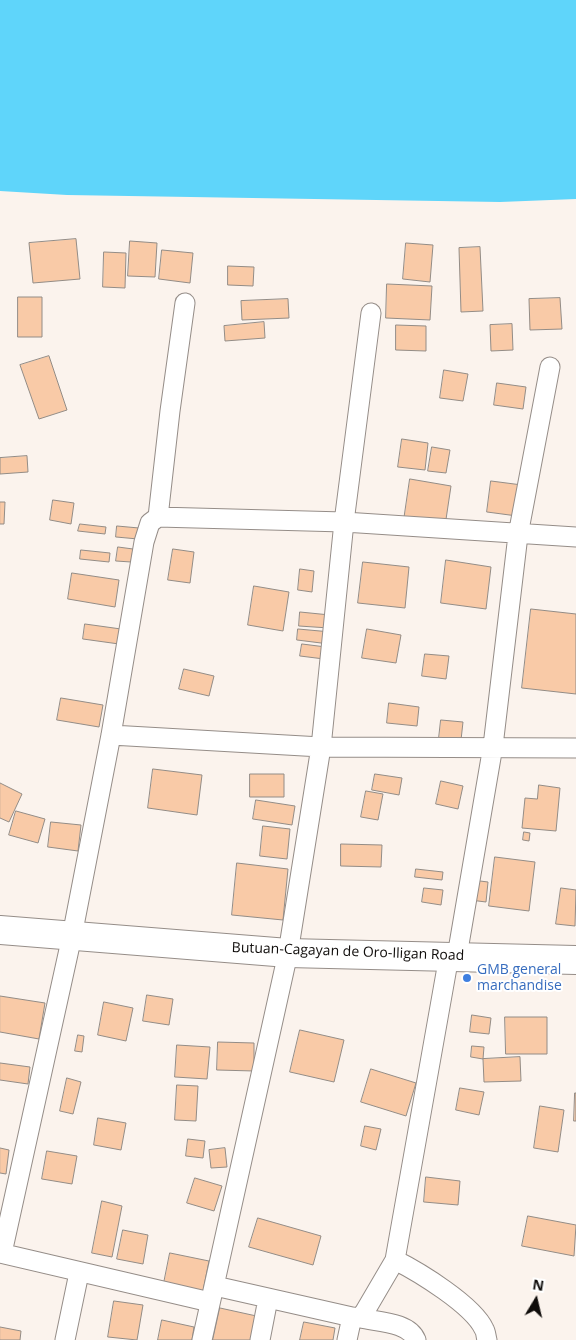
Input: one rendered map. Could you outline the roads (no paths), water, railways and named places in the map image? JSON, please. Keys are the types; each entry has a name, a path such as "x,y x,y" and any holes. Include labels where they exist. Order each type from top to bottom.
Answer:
{"highway":[{"name":"Butuan-Cagayan de Oro-Iligan Road","path":"0,930 288,953 576,960"}],"street":[{"path":"158,517 185,303"},
{"path":"202,1340 288,953 321,747 344,522 371,313"},
{"path":"347,1340 356,1317 395,1260 493,746 518,535 550,367"},
{"path":"416,1340 413,1333 407,1328 268,1298 212,1294 80,1272 1,1253 72,936 112,736 144,542 150,523 158,517 344,522 518,535 576,537"},
{"path":"112,736 321,747 493,746 576,748"},
{"path":"395,1260 412,1269 468,1308 484,1328 487,1340"},
{"path":"65,1340 80,1272"},
{"path":"260,1340 268,1298"}],"water":[{"path":"0,0 576,0 576,199 500,202 67,195 0,191"}],"place":[{"name":"GMB general marchandise","path":"467,978"}]}
